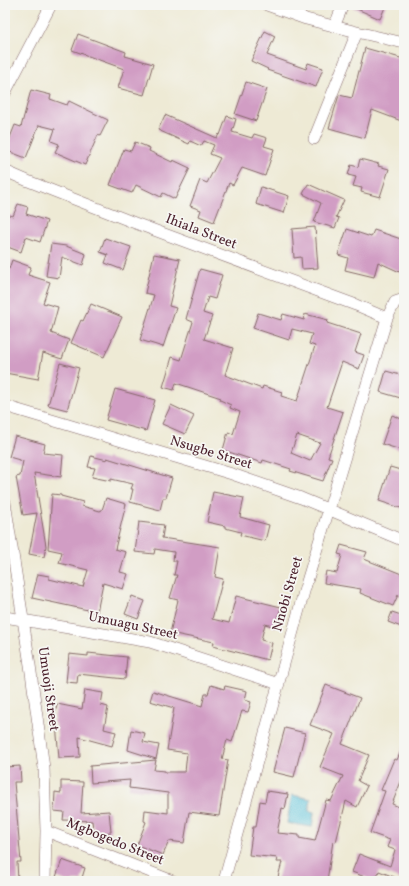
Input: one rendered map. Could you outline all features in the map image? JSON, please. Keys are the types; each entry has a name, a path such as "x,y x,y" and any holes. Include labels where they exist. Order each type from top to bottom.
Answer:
{"street":[{"path":"5,93 51,5"},
{"path":"267,5 334,27 404,42"},
{"path":"334,27 343,5"},
{"path":"314,140 357,32"},
{"name":"Ihiala Street","path":"5,171 135,223 356,304 387,318"},
{"name":"Nnobi Street","path":"224,881 304,588 387,318 395,302 404,299"},
{"name":"Nsugbe Street","path":"5,406 232,474 301,498 404,541"},
{"name":"Umuoji Street","path":"5,502 24,620 44,768 46,830 45,881"},
{"name":"Umuagu Street","path":"5,617 150,642 279,684"},
{"name":"Mgbogedo Street","path":"46,830 173,881"}],"water":[{"path":"292,795 311,799 309,811 314,812 312,827 287,823"}],"building":[{"path":"350,5 386,5 380,19"},
{"path":"265,31 275,36 267,55 306,69 308,63 323,68 316,87 267,70 268,69 251,61"},
{"path":"78,34 126,52 125,56 153,64 144,95 118,88 124,69 72,50"},
{"path":"365,48 404,59 404,122 372,110 365,138 329,128 339,95 352,98"},
{"path":"246,82 267,89 256,121 235,114"},
{"path":"31,90 51,95 50,99 67,105 69,101 108,120 100,136 98,135 85,165 55,152 59,144 51,141 55,129 39,125 26,158 5,150 15,125 21,127"},
{"path":"165,115 217,138 219,134 220,135 227,116 236,119 232,132 252,138 254,134 267,138 264,146 274,149 265,176 242,168 233,185 229,183 214,222 199,216 201,210 190,206 200,180 207,183 220,158 210,154 214,145 204,141 201,146 190,141 189,144 158,130"},
{"path":"135,142 150,148 149,151 172,162 173,160 190,168 175,199 163,193 161,197 136,185 132,193 110,185 124,149 131,151"},
{"path":"360,159 379,164 378,166 389,169 380,197 361,192 362,188 353,186 356,177 348,175 351,165 358,167"},
{"path":"308,184 344,200 336,217 339,218 335,228 314,222 321,203 303,194"},
{"path":"261,187 289,196 284,213 256,204"},
{"path":"18,204 28,207 26,214 47,221 40,242 26,237 21,252 5,246 5,214 13,216"},
{"path":"315,227 318,268 302,269 301,257 294,258 292,229"},
{"path":"347,229 371,237 374,230 404,240 404,274 378,262 374,277 345,270 348,258 338,255"},
{"path":"105,238 131,247 123,270 105,263 108,255 100,252"},
{"path":"51,244 66,246 86,254 83,265 62,257 59,278 46,276"},
{"path":"154,254 180,259 169,306 176,308 163,347 140,340 154,295 145,293"},
{"path":"12,260 31,267 28,275 50,282 43,303 58,307 51,333 69,340 62,359 43,353 38,379 5,373 5,274 7,268 9,269"},
{"path":"200,269 222,275 215,299 208,297 203,313 212,316 204,339 233,348 225,375 262,389 263,386 282,392 281,396 297,401 315,346 309,344 312,334 292,329 289,340 253,328 258,313 281,320 283,314 304,320 305,314 328,320 327,323 361,334 355,352 364,355 359,369 342,362 327,407 343,412 328,457 332,458 323,481 290,471 291,469 263,460 262,463 223,450 228,432 233,434 240,412 230,408 231,405 220,400 221,398 176,383 174,390 163,387 172,357 181,360 193,322 186,319","holes":["297,435 320,443 310,461 291,453"]},
{"path":"91,304 122,317 104,357 71,343 81,320 83,321"},
{"path":"60,363 79,368 67,410 48,405"},
{"path":"386,371 404,376 404,399 380,392"},
{"path":"115,389 155,400 146,431 106,420"},
{"path":"171,405 194,416 185,434 162,424"},
{"path":"392,415 404,420 404,451 382,444"},
{"path":"15,436 45,444 43,453 63,455 61,477 34,473 46,546 44,557 29,554 37,513 23,515 16,477 20,476 23,461 9,457"},
{"path":"91,456 107,460 107,458 172,478 166,498 163,498 160,510 130,502 133,484 111,479 111,481 92,477 95,468 88,467"},
{"path":"390,467 404,471 404,509 379,501"},
{"path":"213,492 244,498 240,517 269,525 265,541 240,535 241,532 225,528 225,526 207,522"},
{"path":"52,494 61,495 83,502 82,506 100,511 102,510 106,498 126,504 115,549 126,552 120,572 128,574 123,589 103,583 97,612 32,598 38,574 49,576 49,579 83,587 88,570 59,563 62,552 48,549"},
{"path":"139,522 164,525 162,538 220,547 215,577 223,579 212,619 229,623 236,596 281,607 276,627 265,624 261,640 272,643 268,660 213,646 214,642 170,633 178,600 170,598 177,575 174,575 177,561 173,561 174,552 155,549 154,554 135,552"},
{"path":"341,545 367,552 364,559 404,575 404,597 398,595 393,606 360,593 361,589 324,583 326,571 337,573 342,555 338,554"},
{"path":"132,596 145,601 138,619 125,614"},
{"path":"392,612 404,616 404,628 388,622"},
{"path":"88,653 127,657 125,679 78,674 77,683 66,682 69,654 88,656"},
{"path":"211,685 224,689 225,686 247,691 245,700 251,702 248,712 242,711 232,742 227,740 222,759 228,760 219,816 189,812 184,843 169,841 163,855 137,845 146,822 144,821 145,810 168,813 168,793 129,788 130,780 91,783 90,766 156,760 154,770 165,772 185,772 187,753 167,750 174,708 150,701 153,691 202,706 205,694 208,694"},
{"path":"326,685 360,698 342,744 369,755 358,781 367,786 357,807 346,801 336,842 333,841 327,881 277,881 282,862 277,862 278,858 249,855 253,827 256,827 260,801 265,802 267,791 288,794 285,809 282,808 277,833 299,835 299,838 315,841 326,800 331,801 343,776 320,767 334,734 310,725"},
{"path":"85,690 103,693 101,705 108,707 104,729 116,732 112,746 79,737 80,757 59,758 56,724 53,723 57,704 82,709"},
{"path":"285,728 305,733 294,777 273,772"},
{"path":"131,730 145,733 143,742 159,745 156,759 128,750"},
{"path":"404,744 404,774 392,804 404,809 404,881 379,871 375,881 352,872 359,854 390,866 395,850 387,847 390,840 370,833 385,791 381,790 394,759 397,760"},
{"path":"20,766 21,782 14,782 21,862 17,862 18,881 5,881 5,767"},
{"path":"61,781 83,782 81,813 109,811 111,832 94,834 92,821 63,820 64,812 54,811 55,792 61,793"},
{"path":"62,860 85,868 81,881 66,881 56,877"}]}
